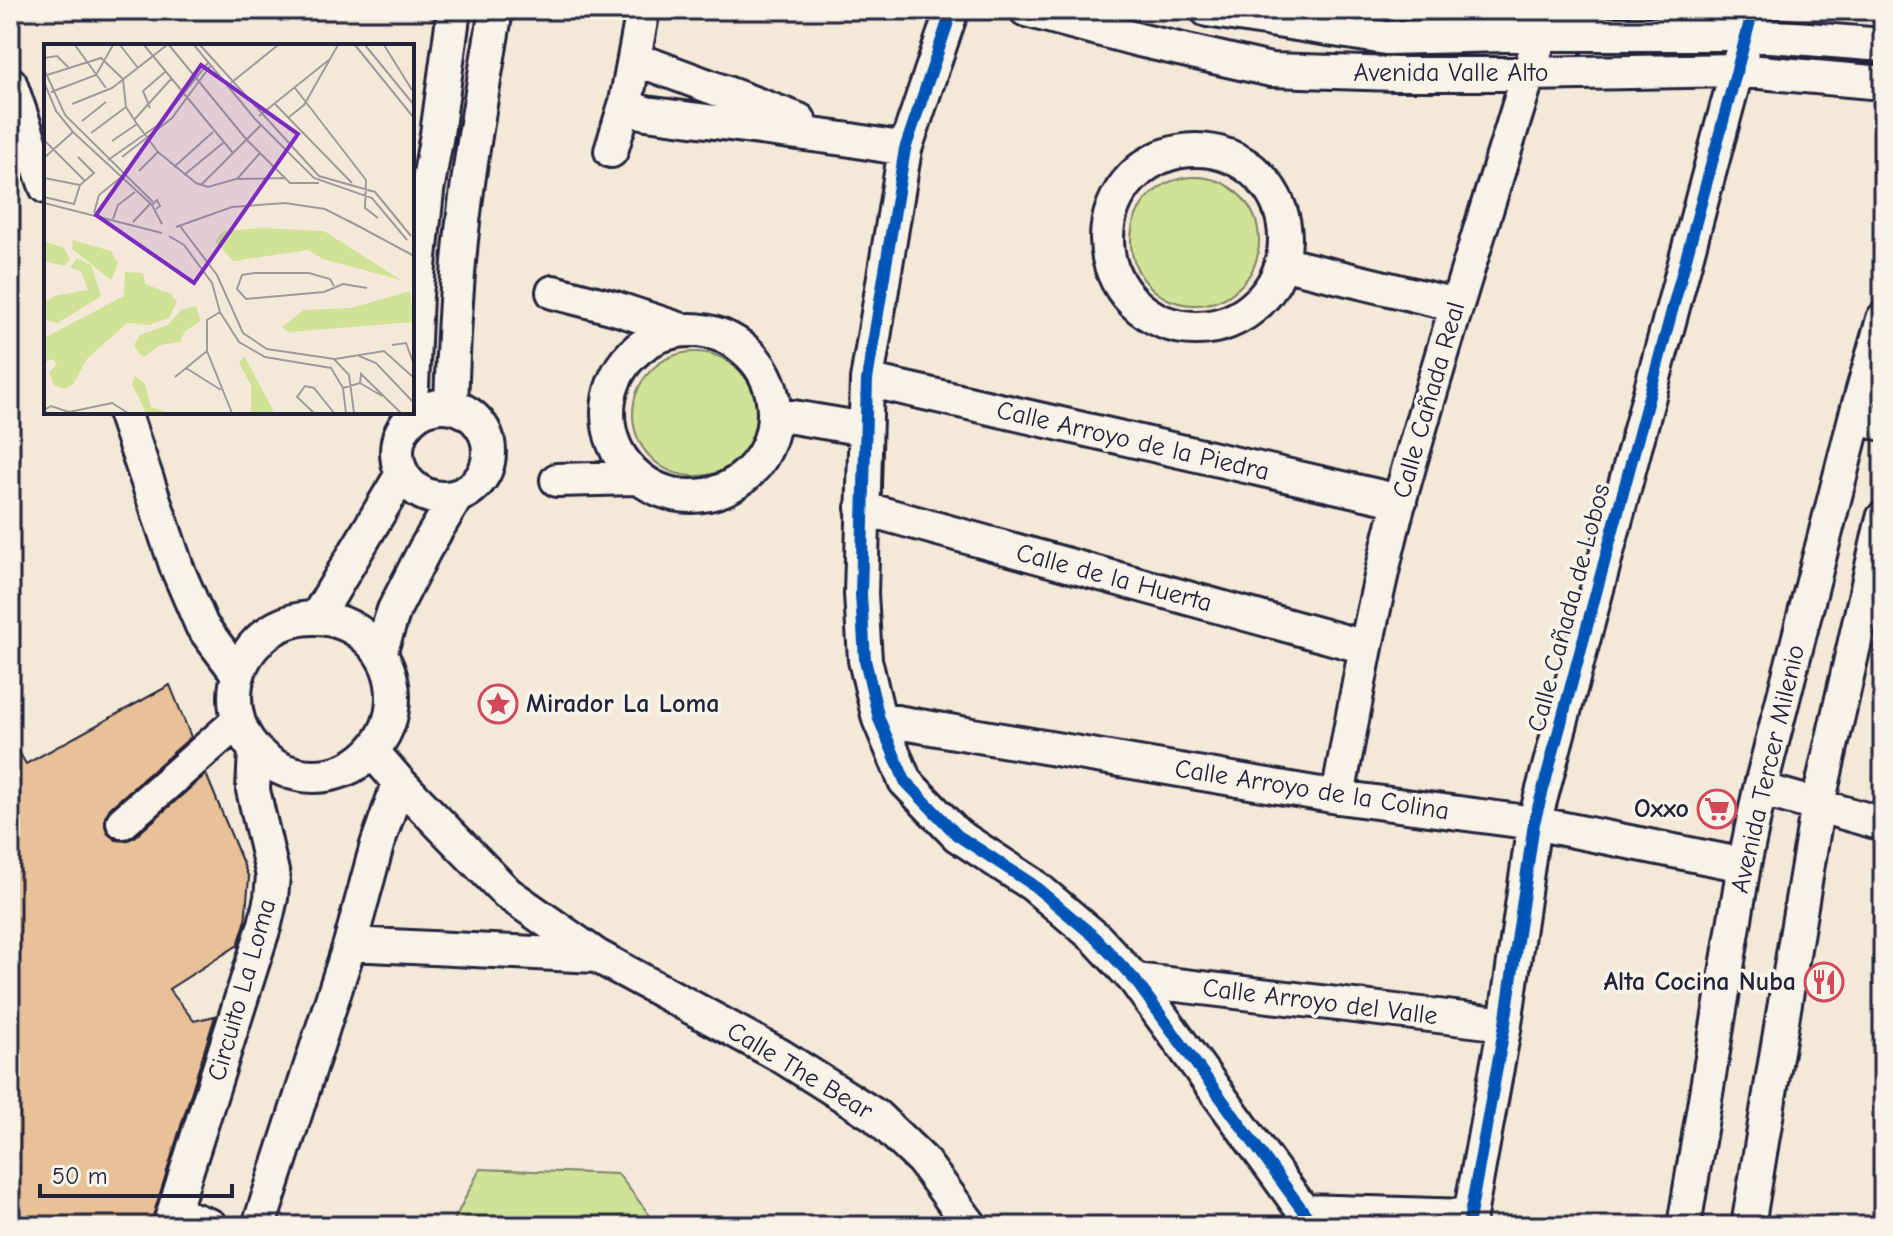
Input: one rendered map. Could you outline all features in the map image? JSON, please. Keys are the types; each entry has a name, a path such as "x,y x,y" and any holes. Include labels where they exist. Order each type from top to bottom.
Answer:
{"street":[{"path":"414,347 420,189 437,134 454,10"},
{"path":"451,406 455,307 474,140 496,10"},
{"path":"611,151 629,87 643,10"},
{"path":"952,10 905,149 867,380 861,594 865,660 879,719 905,781 957,835 1032,884 1096,938 1135,980 1308,1219 1469,1221"},
{"name":"Avenida Valle Alto","path":"1026,10 1271,70 1396,74 1737,70 1883,83"},
{"name":"Avenida Valle Alto","path":"1207,10 1386,38 1545,22 1749,22 1883,45"},
{"name":"Calle Cañada Real","path":"1338,797 1365,647 1400,501 1456,305 1545,22"},
{"name":"Calle Cañada de Lobos","path":"1469,1221 1505,1024 1534,823 1749,22"},
{"path":"851,140 652,65 642,65 629,87 637,110 646,113 905,149"},
{"path":"10,83 44,181"},
{"path":"437,134 474,140"},
{"path":"1189,150 1217,152 1236,159 1255,173 1270,191 1280,212 1285,238 1281,263 1268,291 1246,313 1216,326 1186,328 1144,312 1131,301 1119,283 1110,264 1107,239 1110,214 1122,188 1141,168 1159,157 1189,150"},
{"path":"1281,263 1456,305"},
{"path":"553,292 679,329 707,330 734,341 756,360 770,385 775,414 771,440 758,464 738,482 714,494 687,497 661,491 637,478 620,457 609,432 608,405 614,379 628,356 651,338 679,329"},
{"name":"Avenida Tercer Milenio","path":"1684,1226 1744,865 1760,789 1869,421 1883,319"},
{"name":"Calle Arroyo de la Piedra","path":"867,380 1400,501"},
{"path":"407,414 396,453 402,474 412,486 425,495 441,498 457,496 475,486 486,469 489,449 484,429 470,414 451,406 430,407 414,400"},
{"path":"125,414 177,568 202,626 238,674"},
{"path":"775,414 865,429"},
{"path":"317,617 402,474"},
{"path":"557,480 637,478"},
{"path":"380,653 394,610 457,496"},
{"name":"Calle de la Huerta","path":"862,508 1365,647"},
{"path":"1748,1226 1818,804 1883,518"},
{"path":"317,617 353,627 368,639 380,653 391,677 394,703 388,730 373,752 346,771 314,777 282,770 255,751 238,721 235,700 238,674 250,650 268,632 291,621 317,617"},
{"name":"Calle Arroyo de la Colina","path":"879,719 1338,797 1534,823 1744,865"},
{"path":"123,822 238,721"},
{"name":"Circuito La Loma","path":"172,1219 271,898 273,876 253,790 255,751"},
{"name":"Calle The Bear","path":"373,752 507,893 597,956 781,1056 876,1116 922,1160 971,1226"},
{"path":"259,1226 399,782"},
{"path":"1760,789 1883,824"},
{"name":"Calle The Bear","path":"350,944 597,956"},
{"name":"Calle Arroyo del Valle","path":"1135,980 1505,1024"},
{"path":"172,1219 211,1226"}],"green space":[{"path":"1195,177 1220,182 1240,196 1254,216 1259,241 1254,266 1240,286 1220,300 1195,305 1170,300 1150,286 1136,266 1131,241 1136,216 1150,196 1170,182"},
{"path":"695,352 719,356 739,370 753,390 757,414 753,438 739,458 719,472 695,476 671,472 651,458 637,438 633,414 637,390 651,370 671,356"},
{"path":"480,1169 618,1174 658,1226 451,1226"}],"building":[{"path":"170,685 191,737 110,808 105,817 105,826 108,834 116,840 126,841 135,837 206,774 249,878 245,923 238,945 169,989 194,1021 215,1016 150,1226 10,1226 10,736 26,764"}],"cycle path":[{"path":"952,10 905,149 867,380 861,594 865,660 879,719 905,781 957,835 1032,884 1096,938 1135,980 1314,1226"},
{"path":"1468,1226 1505,1024 1534,823 1753,10"}],"place":[{"name":"Mirador La Loma","path":"498,704"},
{"name":"Oxxo","path":"1717,809"},
{"name":"Alta Cocina Nuba","path":"1824,982"}]}
